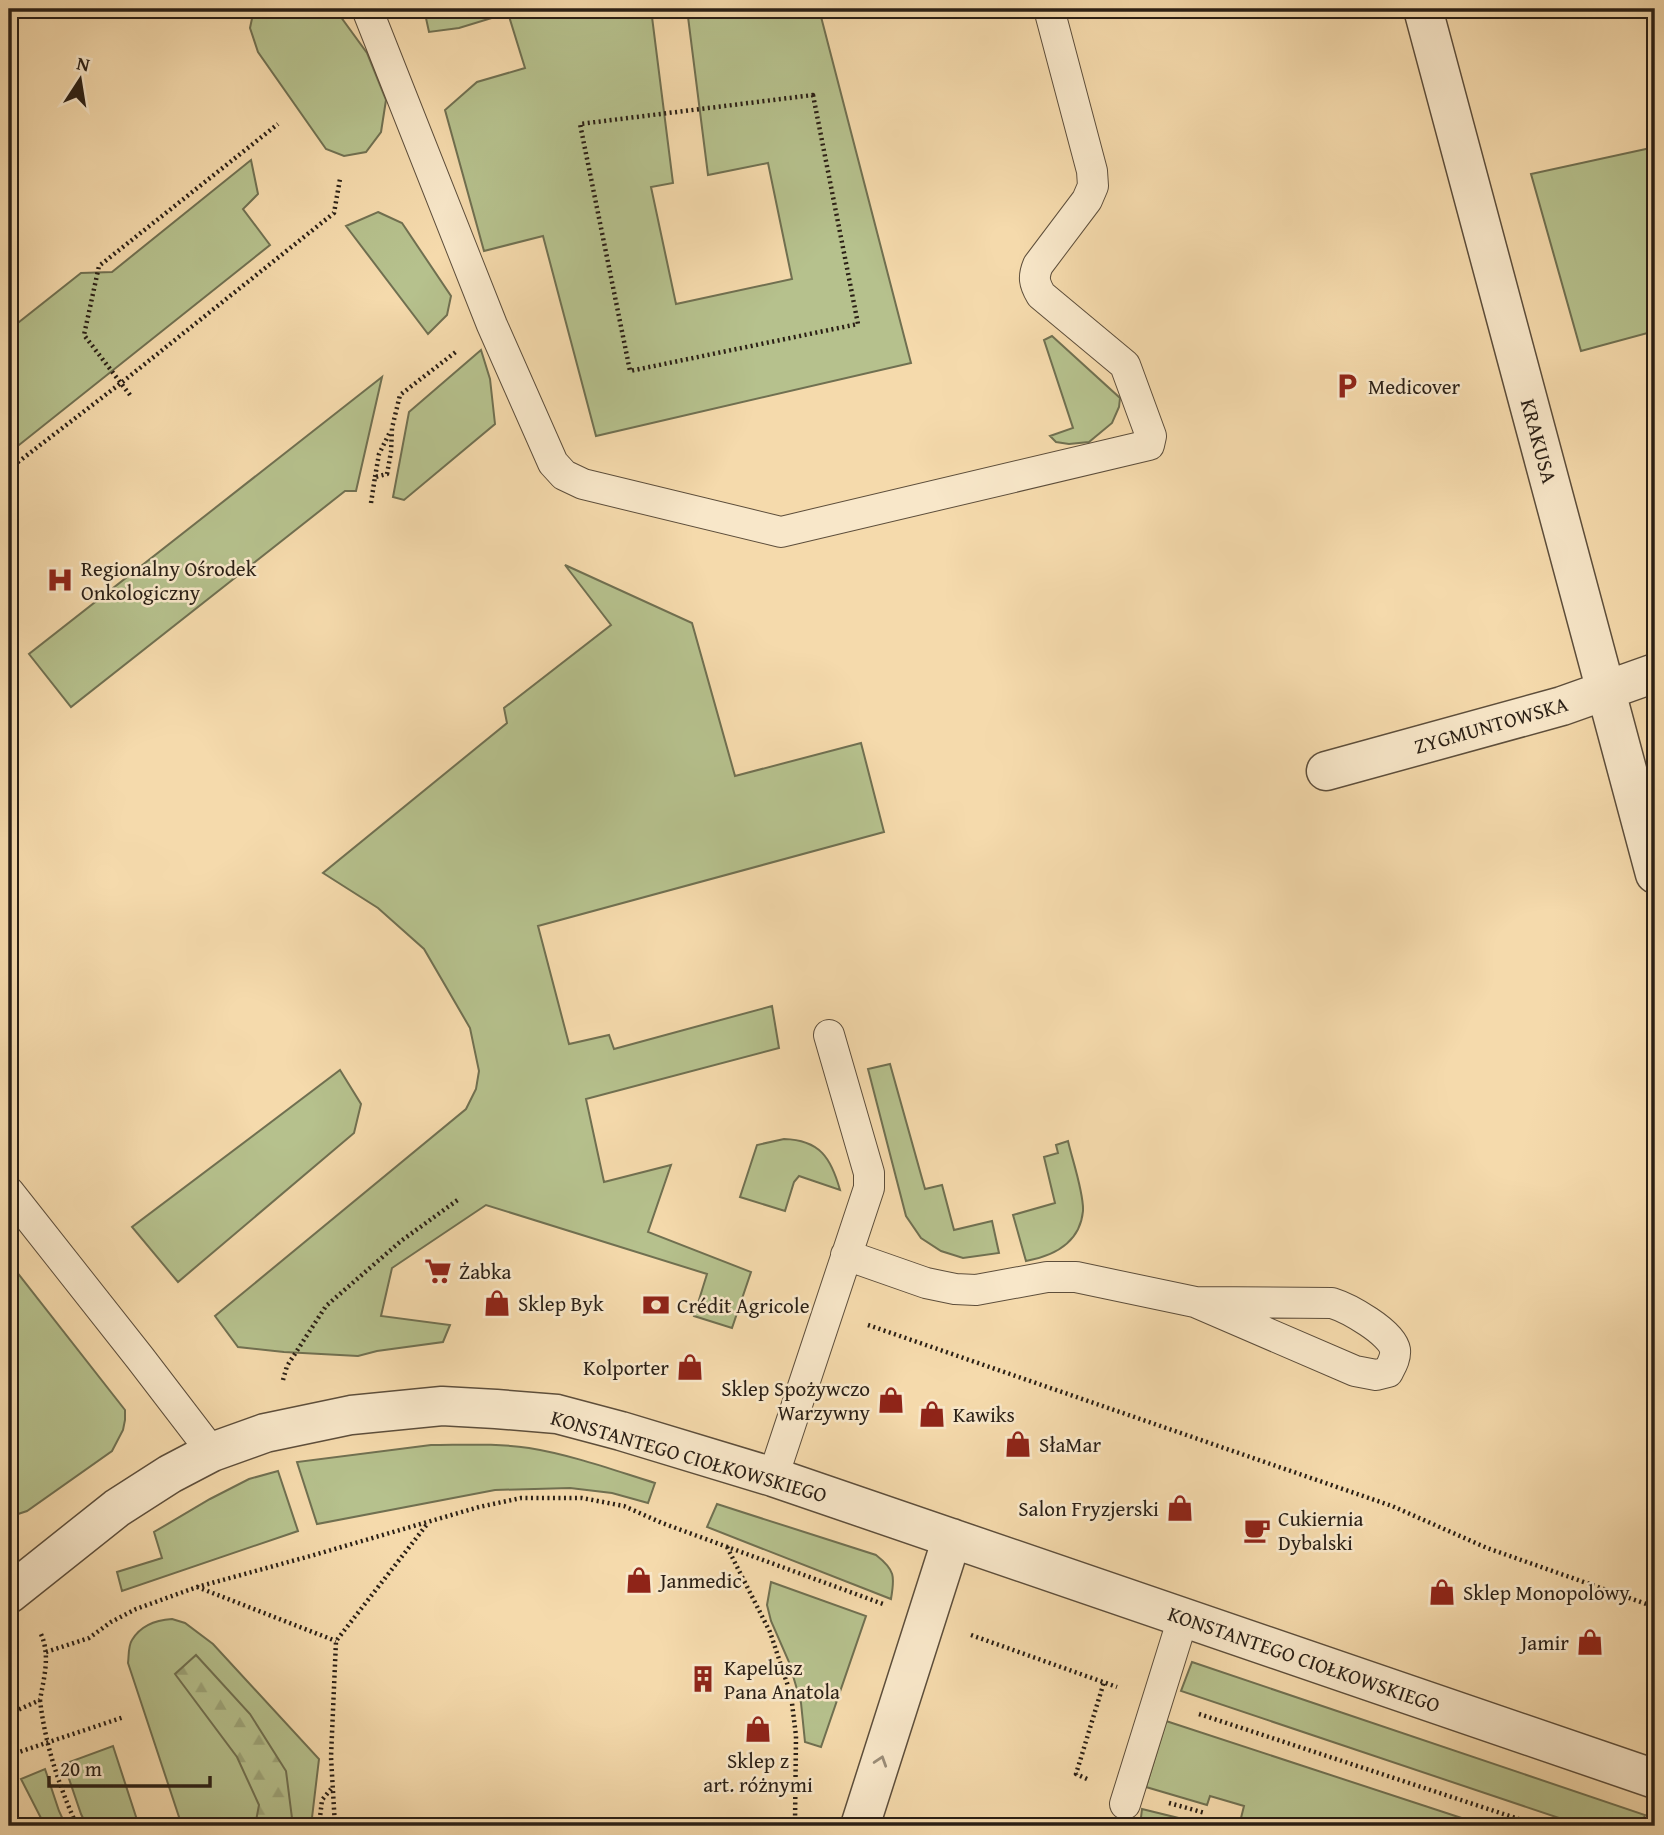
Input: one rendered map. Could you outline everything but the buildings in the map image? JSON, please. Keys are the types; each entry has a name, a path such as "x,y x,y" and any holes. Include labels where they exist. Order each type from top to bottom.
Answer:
{"street":[{"name":"KRAKUSA","path":"1423,9 1655,874"},
{"name":"ZYGMUNTOWSKA","path":"1326,771 1562,706 1655,673"},
{"name":"KONSTANTEGO CIOŁKOWSKIEGO","path":"9,1594 117,1508 170,1474 212,1451 265,1433 351,1415 442,1406 558,1414 773,1478 1655,1779"},
{"path":"860,1826 952,1538"}],"lane":[{"path":"367,9 492,325 553,463 564,475 583,484 781,532 1149,445 1152,436 1125,365 1041,295 1035,286 1034,276 1038,265 1087,200 1093,186 1092,171 1049,9"},
{"path":"773,1478 869,1188 869,1173 829,1035"},
{"path":"9,1192 212,1451"},
{"path":"846,1255 926,1283 955,1289 976,1290 1047,1278 1076,1277 1195,1302 1332,1303 1344,1307 1386,1335 1395,1350 1394,1360 1388,1372 1376,1375 1355,1371 1195,1302"},
{"path":"1125,1804 1183,1618"}],"path":[{"path":"813,95 858,324 630,371 580,124 813,95"},
{"path":"131,395 84,335 99,266 278,124"},
{"path":"9,469 334,213 340,178"},
{"path":"375,477 387,474 392,428 400,394 492,325"},
{"path":"371,503 379,454 392,428"},
{"path":"265,1433 287,1366 326,1306 401,1241 459,1199"},
{"path":"828,1311 1392,1506 1487,1548 1655,1607"},
{"path":"46,1652 89,1638 136,1609 197,1587 479,1507 521,1498 582,1498 624,1506 927,1620 1156,1700 1540,1826"},
{"path":"335,1826 331,1757 336,1641 429,1521"},
{"path":"727,1546 770,1632 791,1695 796,1736 793,1826"},
{"path":"197,1587 336,1641"},
{"path":"36,1625 43,1637 46,1652 40,1700 47,1742 77,1826"},
{"path":"9,1714 40,1700"},
{"path":"10,1755 124,1717"},
{"path":"319,1826 322,1800 332,1787"}],"green space":[{"path":"254,9 335,9 367,53 386,100 381,132 366,152 344,156 326,149 258,52 250,28"},
{"path":"424,9 651,9 673,183 651,187 676,304 792,279 768,163 708,175 687,9 819,9 911,363 596,436 543,236 484,251 445,110 477,82 525,68 508,13 459,28 429,32"},
{"path":"1655,147 1655,331 1581,351 1531,174"},
{"path":"251,160 258,194 243,209 270,245 9,453 9,330 81,273 112,272"},
{"path":"378,212 402,223 451,296 447,315 428,334 346,226"},
{"path":"1052,336 1120,398 1112,423 1089,442 1056,442 1050,436 1073,428 1044,340"},
{"path":"481,350 490,379 495,424 404,500 393,497 409,412"},
{"path":"382,377 356,491 345,491 71,707 29,654"},
{"path":"565,565 692,623 735,776 861,743 884,832 538,926 569,1044 609,1035 614,1049 772,1006 779,1048 586,1099 604,1182 671,1165 648,1232 751,1272 732,1328 694,1316 707,1274 486,1205 392,1268 381,1316 450,1325 443,1342 358,1356 238,1347 215,1316 466,1109 476,1089 479,1071 470,1028 424,949 378,908 323,873 507,723 504,708 611,625"},
{"path":"890,1064 925,1189 942,1185 954,1230 992,1221 999,1253 963,1258 941,1251 921,1238 906,1216 868,1069"},
{"path":"340,1070 361,1104 354,1133 178,1282 132,1227"},
{"path":"784,1139 807,1143 822,1153 833,1169 840,1190 799,1176 794,1182 785,1211 740,1197 757,1145"},
{"path":"1068,1141 1082,1195 1081,1222 1077,1232 1064,1246 1046,1256 1026,1261 1013,1215 1055,1203 1044,1157 1058,1153 1056,1145"},
{"path":"9,1262 125,1410 125,1420 112,1451 27,1511 9,1517"},
{"path":"431,1445 529,1448 577,1459 655,1483 648,1503 612,1493 570,1488 495,1490 317,1524 297,1462"},
{"path":"278,1471 298,1531 122,1591 117,1572 162,1558 154,1532 249,1479"},
{"path":"717,1504 876,1555 892,1574 891,1599 707,1527"},
{"path":"771,1582 866,1616 821,1747 805,1742 801,1703 789,1662 767,1605"},
{"path":"172,1619 185,1623 213,1644 319,1759 311,1826 182,1826 128,1663 131,1642 144,1627"},
{"path":"196,1655 250,1714 286,1771 293,1826 255,1826 259,1805 237,1757 175,1674"},
{"path":"1192,1662 1645,1815 1641,1826 1583,1826 1181,1691"},
{"path":"1166,1721 1486,1826 1239,1826 1244,1806 1210,1796 1207,1805 1146,1787"},
{"path":"113,1746 139,1826 87,1826 64,1764"},
{"path":"45,1769 66,1826 45,1826 21,1779"},
{"path":"1142,1809 1203,1824 1140,1826"}],"place":[{"name":"Medicover","path":"1347,386"},
{"name":"Regionalny Ośrodek Onkologiczny","path":"60,580"},
{"name":"Żabka","path":"438,1271"},
{"name":"Sklep Byk","path":"497,1303"},
{"name":"Crédit Agricole","path":"656,1305"},
{"name":"Kolporter","path":"690,1367"},
{"name":"Sklep Spożywczo Warzywny","path":"891,1400"},
{"name":"Kawiks","path":"932,1414"},
{"name":"SłaMar","path":"1018,1444"},
{"name":"Salon Fryzjerski","path":"1180,1508"},
{"name":"Cukiernia Dybalski","path":"1257,1530"},
{"name":"Janmedic","path":"639,1580"},
{"name":"Sklep Monopolowy","path":"1442,1592"},
{"name":"Jamir","path":"1590,1642"},
{"name":"Kapelusz Pana Anatola","path":"703,1679"},
{"name":"Sklep z art. różnymi","path":"758,1729"}]}
